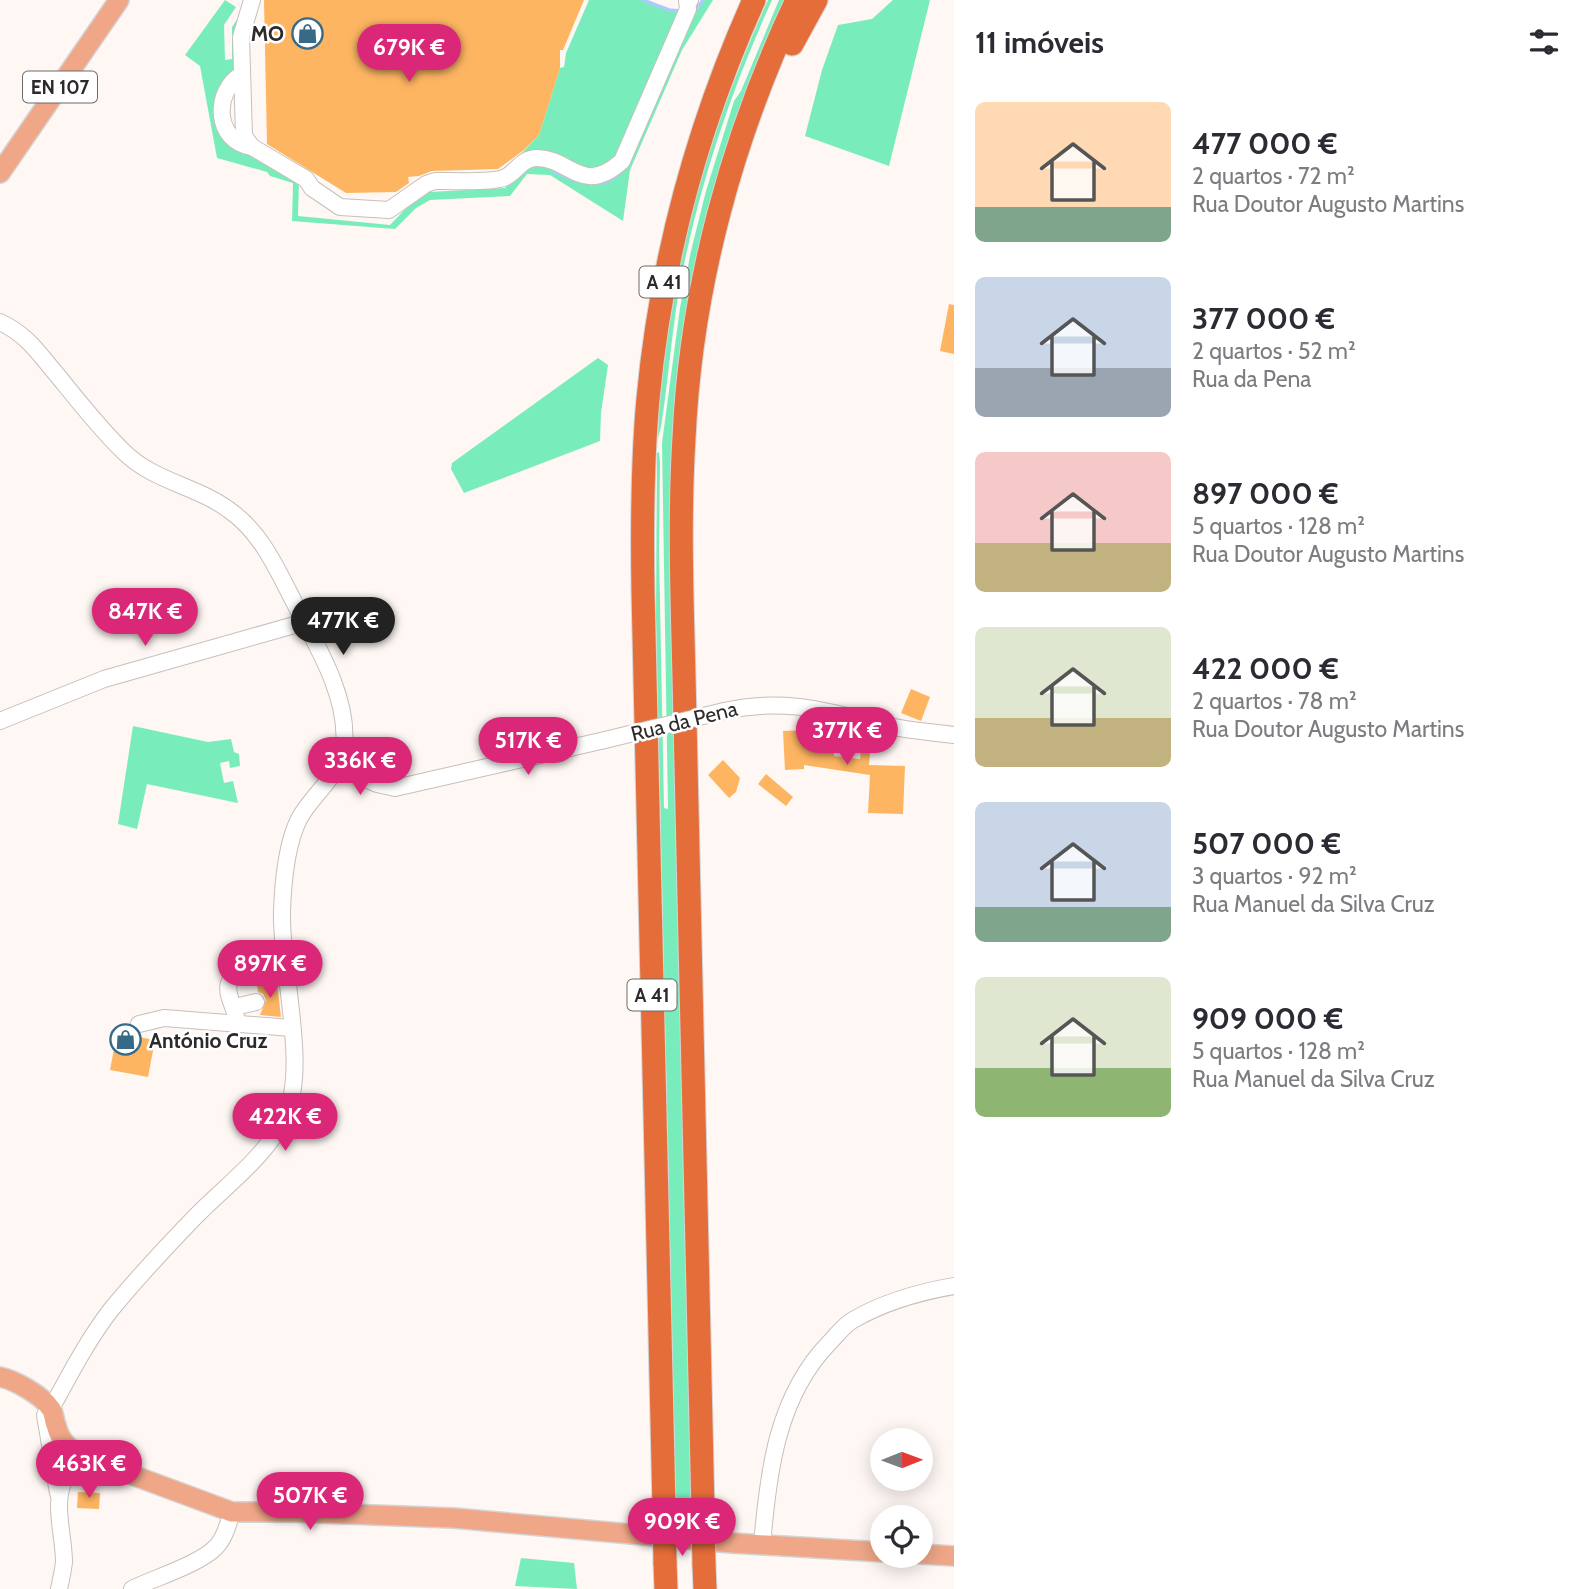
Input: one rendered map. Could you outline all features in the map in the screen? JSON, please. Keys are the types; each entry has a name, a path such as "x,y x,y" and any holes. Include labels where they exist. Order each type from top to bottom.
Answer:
{"highway":[{"path":"718,89 722,40 739,0"},
{"name":"A 41","path":"666,1589 643,591 643,482 648,400 666,270 687,184 718,89 754,0"},
{"name":"A 41","path":"705,1589 682,481 687,395 698,311 715,229 751,108 797,0"},
{"path":"751,108 779,75 816,0"}],"main road":[{"name":"EN 107","path":"0,173 119,0"},
{"path":"0,1377 10,1379 47,1405 58,1436 71,1450 232,1513 294,1512 453,1518 762,1545 870,1551"},
{"path":"933,1555 954,1556"}],"street":[{"path":"245,1 250,12 241,37 244,136 251,147 306,179 312,188 340,207 389,210 426,184 435,181 505,177 522,163 534,158 545,159 582,175 608,172 622,161 688,9 688,1"},
{"path":"0,322 18,331 33,344 124,453 142,467 229,509 248,526 276,567 320,650 344,728 344,749 338,767 298,820 284,879 282,914 294,1061 293,1090 286,1116 270,1142 195,1217 109,1313 47,1405 64,1563 60,1589"},
{"path":"0,721 104,679 304,622"},
{"name":"Rua da Pena","path":"338,767 377,785 395,788 724,711 747,706 780,704 817,708 892,726 954,735"},
{"path":"229,982 227,993 236,1015"},
{"path":"236,1015 256,1002"},
{"path":"139,1024 164,1018 236,1015 291,1028"},
{"path":"762,1545 780,1422 800,1379 850,1321 889,1302 954,1286"},
{"path":"59,1503 68,1474 74,1467 89,1459"},
{"path":"132,1589 203,1557 216,1548 232,1513"}],"green space":[{"path":"225,0 236,7 224,25 225,60 232,59 232,27 244,9 235,29 235,74 218,118 299,182 298,216 390,225 413,201 429,192 505,188 530,166 540,165 589,184 602,184 616,177 629,162 695,11 703,0 713,0 682,50 630,170 623,221 550,175 527,174 510,196 430,200 416,208 395,229 292,221 293,183 270,176 267,172 217,158 200,66 185,55"},
{"path":"589,0 643,0 668,10 680,11 624,147 605,167 584,170 550,157 501,175 539,135 560,68 564,67 566,53"},
{"path":"768,0 772,0 731,100 698,203 679,293 658,438 668,326 691,214 726,104"},
{"path":"779,0 784,0 754,69 729,139 709,209 682,351 675,423 670,572 691,1510 676,1509 656,619 657,453 659,452 660,462 664,808 668,809 662,443 680,308 706,191 734,101 741,91"},
{"path":"893,0 930,0 889,166 805,136 822,70 838,25 872,19"},
{"path":"598,358 608,365 600,441 464,493 451,469 452,463"},
{"path":"133,726 208,742 231,739 234,752 239,754 240,766 230,768 229,761 220,763 224,783 233,781 238,803 147,784 137,829 118,824"},
{"path":"521,1558 574,1563 577,1589 515,1586"}],"building":[{"path":"264,0 584,0 563,50 560,50 560,68 539,135 524,150 498,169 432,171 408,177 409,183 396,192 346,193 267,144"},
{"path":"949,304 954,305 954,354 940,351"},
{"path":"911,689 930,697 921,721 901,713"},
{"path":"833,729 834,756 860,759 862,740 871,741 869,765 905,766 903,814 868,813 870,775 804,765 804,769 785,770 783,731"},
{"path":"723,760 740,778 736,792 729,798 708,775"},
{"path":"766,774 793,797 786,806 758,784"},
{"path":"277,982 281,1017 260,1015 266,1000 263,994 258,992 257,985"},
{"path":"117,1033 155,1040 148,1077 110,1070"},
{"path":"78,1492 100,1493 99,1509 77,1508"}],"waterway":[{"path":"643,0 669,10 680,11"},
{"path":"694,12 703,0"},
{"path":"553,171 591,184 609,180 626,166"}],"place":[{"name":"MO","path":"307,33"},
{"name":"António Cruz","path":"126,1040"}]}
